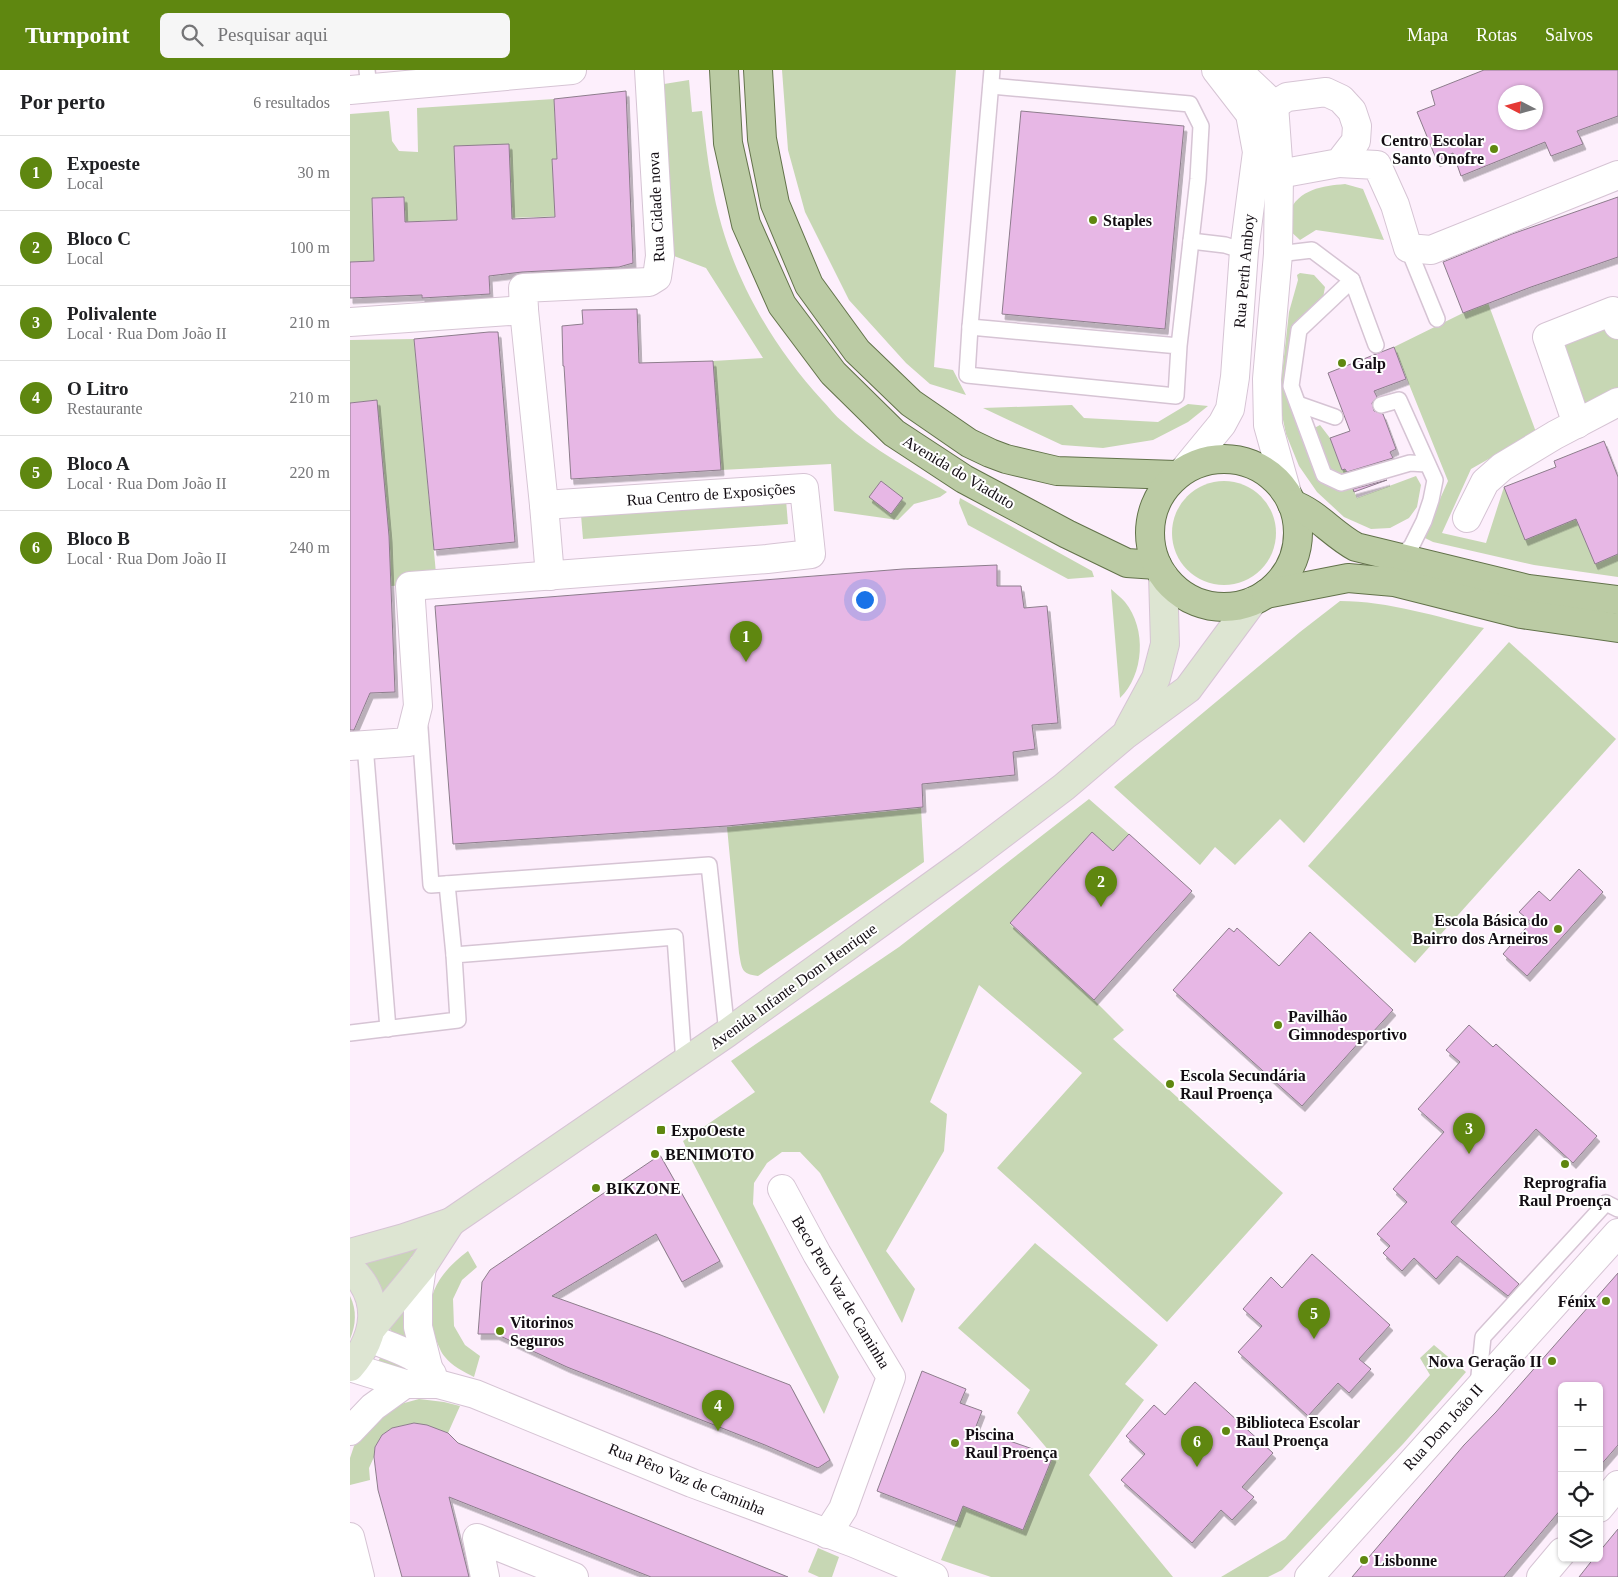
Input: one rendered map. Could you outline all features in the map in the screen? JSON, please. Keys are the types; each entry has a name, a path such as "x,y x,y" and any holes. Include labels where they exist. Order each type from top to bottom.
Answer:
{"main road":[{"name":"Avenida do Viaduto","path":"724,70 728,143 746,224 782,305 833,373 894,433 964,479 1067,534 1127,563 1160,570"},
{"name":"Avenida do Viaduto","path":"758,70 762,139 775,204 809,285 857,351 911,402 969,443 1006,459 1057,471 1180,472"},
{"path":"1259,598 1277,584 1286,573 1295,553 1298,532 1296,518 1289,498 1278,481 1267,472 1240,460 1212,459 1198,463 1180,472 1160,494 1151,517 1150,541 1160,570 1172,586 1196,602 1225,607 1240,606 1259,598 1348,578 1394,582 1521,614 1618,628"},
{"path":"1289,498 1306,509 1340,538 1356,547 1528,589 1618,600"},
{"name":"Avenida Infante Dom Henrique","path":"1124,736 1156,678 1164,644 1160,570"},
{"name":"Avenida Infante Dom Henrique","path":"350,1253 452,1222 727,1033 969,859 1077,777 1124,736 1188,689 1259,598"},
{"name":"Avenida Infante Dom Henrique","path":"350,1367 359,1357 370,1333 422,1267 452,1222"},
{"path":"350,1268 357,1274 369,1295 372,1312 370,1333"}],"street":[{"path":"362,83 561,70"},
{"name":"Rua Cidade nova","path":"524,310 523,288 649,282 657,277 660,256 649,70"},
{"name":"Rua Perth Amboy","path":"1180,472 1222,424 1230,410 1235,377 1244,251 1257,152 1250,114 1216,70"},
{"path":"1237,70 1274,104 1279,174 1278,254 1267,379 1268,425 1289,498"},
{"path":"1254,139 1274,104 1287,97 1326,92 1341,99 1352,111 1357,126 1356,141 1339,163"},
{"path":"1279,174 1339,163 1377,165 1395,205 1408,248 1430,250 1618,175"},
{"path":"1244,251 1269,270 1276,281"},
{"path":"350,322 524,310 550,576"},
{"path":"1576,424 1547,337 1613,311 1618,325"},
{"path":"1467,518 1485,482 1502,467 1576,424 1615,411"},
{"name":"Rua Centro de Exposições","path":"358,745 409,742 418,706 410,586 812,554 804,488 544,505"},
{"name":"Beco Pero Vaz de Caminha","path":"782,1190 817,1254 892,1377 843,1510 827,1534"},
{"name":"Rua Dom João II","path":"1318,1574 1478,1388 1618,1233"},
{"path":"422,1267 418,1294 418,1327 433,1376"},
{"path":"370,1333 399,1349 433,1376"},
{"path":"350,1367 405,1384"},
{"path":"350,1431 373,1407 405,1384 433,1376"},
{"name":"Rua Pêro Vaz de Caminha","path":"433,1376 692,1483 934,1577"},
{"path":"1603,1503 1618,1486"},
{"path":"350,1537 360,1577"},
{"path":"485,1577 477,1538 574,1577"},
{"path":"1541,1577 1558,1557"}],"lane":[{"path":"991,86 1190,104 1201,126 1198,178 1179,346 1176,396 967,375 992,70"},
{"path":"1191,241 1225,245 1244,251"},
{"path":"1408,248 1437,319"},
{"path":"1278,254 1312,250 1352,280 1376,345"},
{"path":"1352,280 1299,330 1291,386 1324,475 1341,483 1410,463 1427,464"},
{"path":"970,328 1179,346"},
{"path":"1381,404 1399,400 1436,480 1424,521 1411,547 1397,557"},
{"path":"1298,404 1335,417"},
{"path":"418,706 431,885 709,865 727,1033"},
{"path":"358,745 388,1028"},
{"path":"350,1033 458,1020 447,884"},
{"path":"454,956 675,937 684,1063"},
{"path":"1478,1388 1483,1337 1606,1203 1618,1209"}],"green space":[{"path":"782,70 956,70 934,367 953,370 966,395 930,384 906,363 849,300 805,212 788,150"},
{"path":"689,80 692,112 702,111 713,190 726,241 747,290 773,337 788,359 840,420 880,451 947,492 940,497 914,504 898,520 834,511 831,464 721,470 713,361 763,358 706,268 674,256 664,84"},
{"path":"554,99 556,139 562,159 552,159 553,174 567,216 421,221 407,260 404,197 372,198 374,261 350,262 350,114 389,111 392,141 399,151 418,152 417,108"},
{"path":"1345,184 1363,189 1384,240 1316,230 1300,240 1288,229 1289,213 1298,199 1312,190"},
{"path":"1300,273 1314,275 1325,287 1323,298 1297,330 1292,369 1305,433 1320,425 1330,438 1342,470 1345,469 1357,498 1416,476 1421,485 1417,507 1409,518 1390,528 1371,529 1344,517 1317,492 1299,466 1286,434 1279,401 1289,312 1298,280 1297,275"},
{"path":"1488,303 1536,432 1471,469 1442,533 1486,543 1504,487 1525,539 1576,519 1595,564 1618,554 1618,577 1534,565 1433,542 1423,537 1448,481 1394,347 1463,313"},
{"path":"1618,325 1618,402 1577,424 1547,337"},
{"path":"414,339 437,584 390,586 376,400 350,403 350,340"},
{"path":"1188,404 1208,406 1188,422 1153,440 1103,448 1062,445 983,408 1072,405 1084,418 1158,422"},
{"path":"1224,481 1244,485 1261,496 1272,513 1276,533 1272,553 1261,570 1244,581 1224,585 1204,581 1187,570 1176,553 1172,533 1176,513 1187,496 1204,485"},
{"path":"960,498 1092,571 1094,577 1068,579 968,525 959,503"},
{"path":"786,500 788,524 583,539 581,515"},
{"path":"1111,589 1123,600 1132,613 1137,625 1139,638 1140,652 1138,665 1128,688 1120,698"},
{"path":"1340,601 1395,607 1484,628 1304,843 1280,819 1235,865 1215,847 1200,865 1114,787"},
{"path":"1509,642 1616,739 1415,963 1308,866"},
{"path":"1089,799 1129,834 1113,851 1092,832 1010,924 1094,1000 1124,1030 1113,1039 1283,1193 1167,1322 997,1168 1082,1073 979,985 930,1102 947,1114 944,1151 886,1251 915,1289 902,1323 820,1173 800,1152 782,1152 767,1163 754,1183 753,1204 839,1377 824,1414 683,1141 755,1092 731,1061 899,947"},
{"path":"921,808 924,862 758,976 748,974 743,970 739,953 727,827"},
{"path":"1035,1243 1158,1345 1125,1384 1144,1400 1089,1475 1173,1577 991,1577 941,1560 963,1506 1023,1530 1053,1456 1061,1465 1017,1413 1030,1390 958,1328"},
{"path":"425,1247 382,1295 365,1263"},
{"path":"468,1251 477,1267 462,1280 453,1299 454,1326 465,1345 480,1356 474,1377 455,1366 441,1351 436,1340 430,1313 434,1290 440,1279"},
{"path":"350,1296 355,1318 350,1339"},
{"path":"411,1298 419,1355 399,1340 389,1328"},
{"path":"1434,1345 1466,1372 1403,1444 1282,1570 1268,1577 1221,1577 1285,1539 1430,1375 1420,1358"},
{"path":"384,1351 417,1376 376,1365"},
{"path":"419,1399 460,1406 448,1433 414,1423 392,1428 382,1435 375,1447 374,1457 369,1468 370,1480 350,1485 350,1458 354,1446 372,1419 397,1405"},
{"path":"818,1548 839,1557 832,1577 819,1577 808,1572"}],"building":[{"path":"1484,70 1618,70 1618,116 1577,131 1583,144 1551,156 1545,142 1461,176 1453,153 1437,161 1417,112 1435,105 1431,91"},
{"path":"626,91 633,263 619,267 522,272 489,276 490,294 422,298 422,295 350,298 350,262 374,261 372,198 404,197 405,222 457,220 454,146 509,144 512,219 555,217 552,159 557,159 554,99"},
{"name":"Staples","path":"1021,111 1184,126 1165,329 1002,314"},
{"path":"1618,197 1618,257 1463,313 1443,262 1512,234"},
{"path":"637,309 639,363 713,361 721,470 571,479 562,326 583,324 582,310"},
{"path":"498,332 515,542 434,550 414,339"},
{"path":"1394,347 1406,379 1374,391 1377,397 1372,403 1374,411 1383,414 1396,449 1390,452 1393,458 1347,472 1345,469 1342,470 1330,438 1350,431 1328,373"},
{"path":"377,400 389,536 395,692 370,693 354,730 350,730 350,403"},
{"path":"1604,441 1618,477 1618,554 1595,564 1576,519 1525,540 1504,487 1556,467 1554,461"},
{"path":"1387,480 1354,492 1353,489"},
{"path":"881,481 903,498 891,514 869,497"},
{"path":"997,565 997,586 1021,586 1024,608 1047,606 1058,723 1032,725 1035,749 1013,752 1015,775 922,784 923,807 727,826 453,844 435,606 903,569"},
{"path":"1092,832 1113,851 1129,834 1192,891 1094,1000 1010,923"},
{"path":"1579,869 1603,892 1527,976 1503,954 1531,922 1519,912 1539,891 1550,901"},
{"name":"Pavilhão Gimnodesportivo","path":"1229,928 1234,932 1237,928 1279,966 1310,932 1393,1010 1372,1033 1369,1031 1302,1106 1173,990"},
{"path":"1469,1025 1493,1047 1496,1044 1597,1136 1573,1163 1536,1129 1451,1222 1519,1284 1508,1296 1457,1256 1436,1279 1414,1258 1402,1271 1383,1253 1390,1246 1377,1234 1407,1202 1393,1189 1444,1132 1418,1109 1460,1062 1446,1050"},
{"path":"660,1155 720,1261 682,1282 656,1234 552,1296 658,1334 790,1385 830,1460 818,1468 765,1445 567,1367 496,1334 478,1334 482,1282 490,1270"},
{"path":"1312,1254 1390,1325 1359,1359 1371,1369 1349,1393 1338,1383 1308,1416 1238,1352 1262,1326 1243,1309 1271,1277 1282,1288"},
{"path":"1618,1273 1618,1445 1603,1462 1603,1382 1558,1382 1558,1513 1504,1577 1352,1577 1464,1445 1496,1412"},
{"name":"Piscina Raul Proença","path":"922,1371 966,1389 960,1403 982,1411 975,1429 1053,1456 1023,1530 963,1506 957,1522 877,1491"},
{"path":"1195,1382 1273,1453 1242,1487 1254,1497 1232,1520 1221,1510 1192,1543 1121,1480 1145,1454 1126,1436 1154,1405 1165,1415"},
{"path":"414,1423 427,1425 448,1433 458,1443 788,1577 651,1577 449,1497 469,1577 402,1577 378,1490 374,1457 375,1447 382,1435 392,1428"},
{"path":"1618,1529 1618,1577 1579,1577 1591,1562 1603,1562 1603,1547"}],"place":[{"name":"Centro Escolar Santo Onofre","path":"1494,149"},
{"name":"Staples","path":"1093,220"},
{"name":"Galp","path":"1342,363"},
{"name":"Expoeste","path":"746,662"},
{"name":"Bloco C","path":"1101,907"},
{"name":"Escola Básica do Bairro dos Arneiros","path":"1558,929"},
{"name":"Pavilhão Gimnodesportivo","path":"1278,1025"},
{"name":"Escola Secundária Raul Proença","path":"1170,1084"},
{"name":"ExpoOeste","path":"661,1130"},
{"name":"BENIMOTO","path":"655,1154"},
{"name":"Polivalente","path":"1469,1154"},
{"name":"Reprografia Raul Proença","path":"1565,1164"},
{"name":"BIKZONE","path":"596,1188"},
{"name":"Fénix","path":"1606,1301"},
{"name":"Vitorinos Seguros","path":"500,1331"},
{"name":"Bloco A","path":"1314,1339"},
{"name":"Nova Geração II","path":"1552,1361"},
{"name":"O Litro","path":"718,1431"},
{"name":"Biblioteca Escolar Raul Proença","path":"1226,1431"},
{"name":"Piscina Raul Proença","path":"955,1443"},
{"name":"Bloco B","path":"1197,1467"},
{"name":"Lisbonne","path":"1364,1560"}]}
